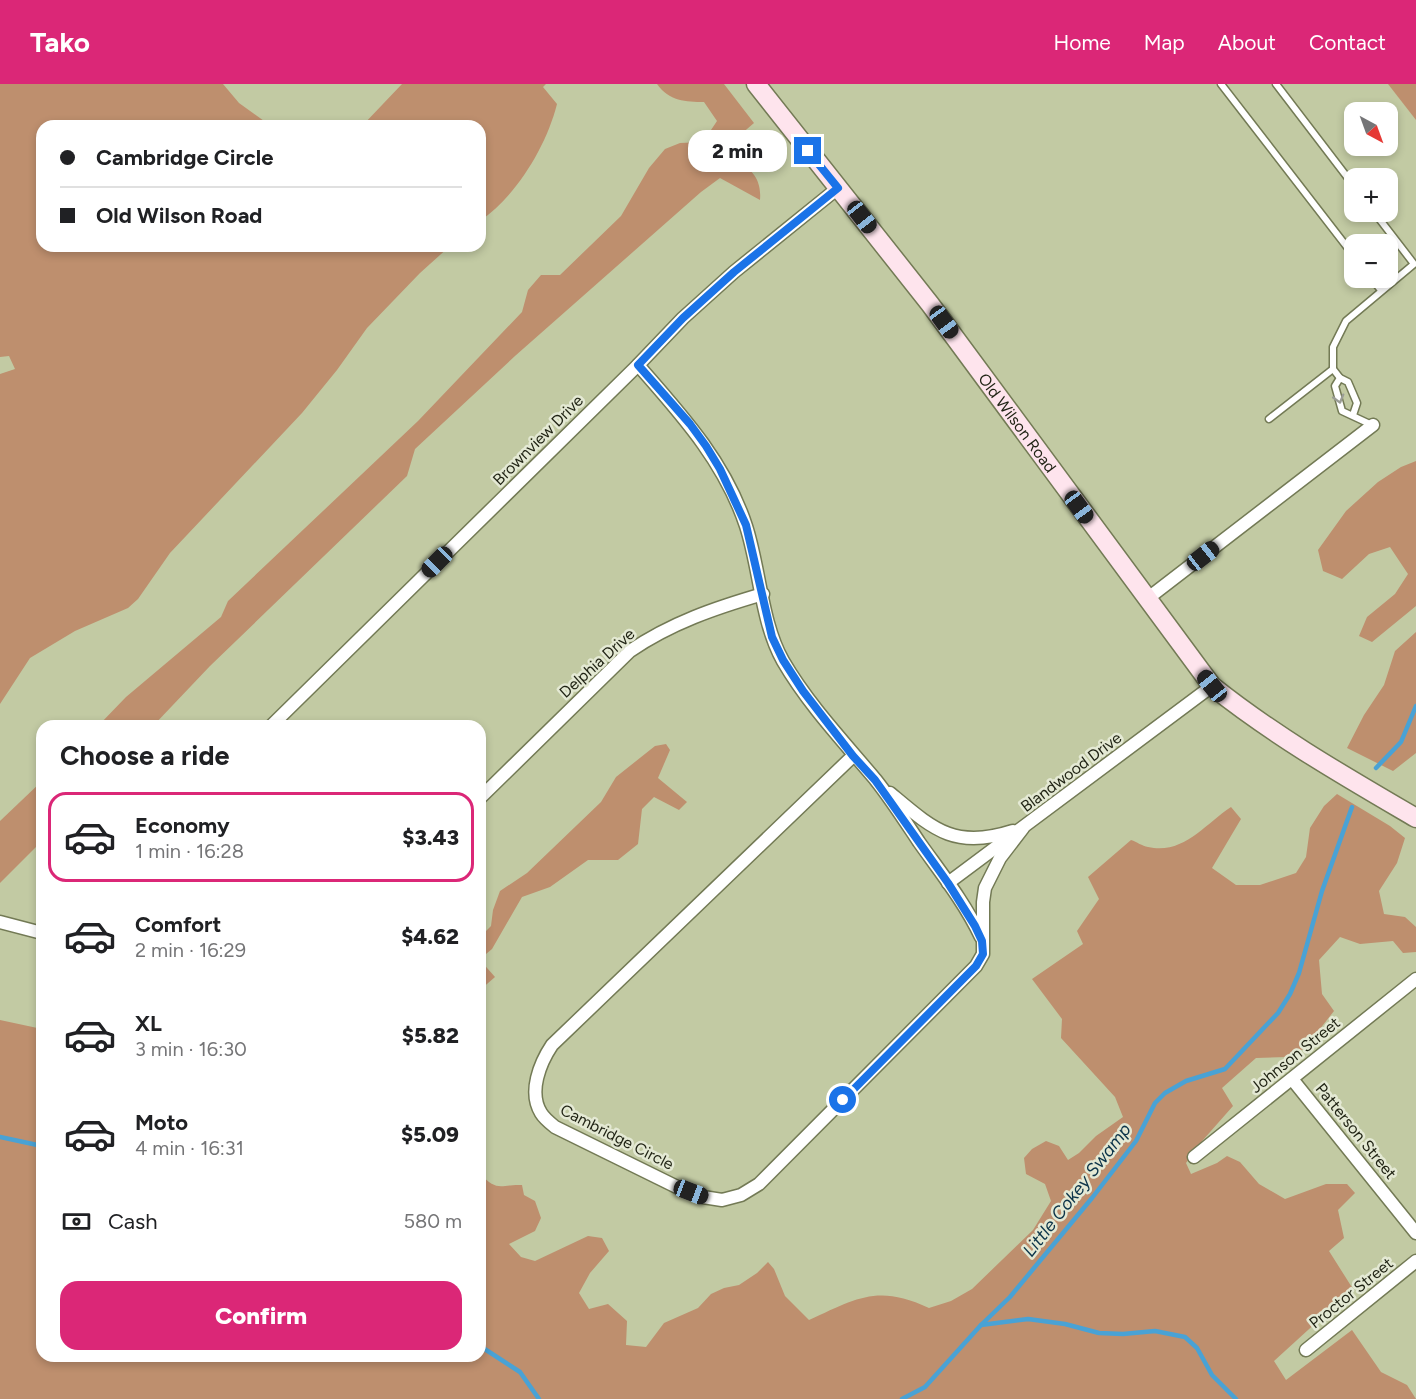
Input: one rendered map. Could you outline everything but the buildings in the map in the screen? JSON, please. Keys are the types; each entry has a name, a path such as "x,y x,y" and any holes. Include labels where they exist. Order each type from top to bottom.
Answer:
{"street":[{"name":"Old Wilson Road","path":"756,84 930,304 1212,686 1247,714 1286,740 1416,818"},
{"name":"Brownview Drive","path":"277,720 683,318 734,272 838,188"},
{"path":"638,365 690,424 720,469 746,525 772,637 783,660 803,691 853,756 875,780 948,883 982,941"},
{"path":"1146,599 1372,425"},
{"name":"Delphia Drive","path":"486,792 630,651 656,634 685,620 763,594"},
{"name":"Blandwood Drive","path":"948,883 1212,686"},
{"name":"Cambridge Circle","path":"853,756 552,1045 542,1060 535,1100 542,1114 555,1127 679,1188 703,1197 722,1200 741,1195 759,1184 976,966 983,954 985,888 1000,858 1023,828"},
{"path":"875,780 930,825 955,837 987,838 1023,828"},
{"path":"0,922 36,931"},
{"name":"Johnson Street","path":"1194,1157 1416,979"},
{"name":"Patterson Street","path":"1292,1079 1416,1233"},
{"name":"Proctor Street","path":"1306,1350 1416,1261"}],"lane":[{"path":"1221,84 1344,243"},
{"path":"1276,84 1344,173"},
{"path":"1353,415 1357,403 1348,382 1340,378 1333,369 1333,347 1346,321 1414,264 1382,222"},
{"path":"1269,419 1333,369"},
{"path":"1340,378 1335,386 1342,411 1372,425"}],"shaded area":[{"path":"0,84 223,84 239,103 263,120 36,120 36,252 443,252 367,328 302,413 170,553 138,599 128,608 75,631 30,658 0,704 0,374 15,369 9,356 0,357"},
{"path":"402,84 546,84 543,87 557,104 546,137 528,169 506,198 486,216 486,120 368,120"},
{"path":"657,84 724,84 754,123 733,141 733,155 757,179 760,200 720,178 701,192 515,356 415,449 407,476 210,666 159,720 104,720 126,697 221,617 228,601 418,421 522,312 528,290 541,275 560,275 621,216 649,168 665,149 680,143 703,142 717,121 704,102 684,101 662,90"},
{"path":"1388,84 1416,84 1416,120"},
{"path":"1416,461 1416,606 1372,642 1359,636 1367,617 1395,594 1408,574 1390,547 1369,554 1342,579 1323,571 1318,550 1346,511 1378,482 1401,467"},
{"path":"1416,632 1416,753 1393,771 1347,748 1364,715 1384,685 1395,651"},
{"path":"666,744 670,750 658,778 687,802 679,810 654,797 642,809 638,844 618,860 588,860 550,887 522,897 492,949 486,954 486,931 491,926 493,910 500,891 527,873 601,802 616,777 655,746"},
{"path":"36,787 36,847 0,883 0,821"},
{"path":"1337,794 1390,826 1405,838 1397,863 1379,891 1384,914 1405,917 1416,927 1416,952 1403,953 1393,941 1360,944 1340,937 1319,960 1322,994 1334,1011 1305,1048 1287,1057 1256,1058 1222,1088 1233,1106 1186,1163 1191,1174 1227,1156 1240,1162 1259,1184 1285,1199 1326,1184 1347,1184 1355,1193 1338,1210 1344,1238 1329,1251 1353,1289 1274,1361 1286,1380 1352,1330 1381,1372 1407,1385 1416,1399 0,1399 0,1020 36,1028 36,1362 486,1362 486,1179 500,1186 522,1185 524,1195 535,1201 541,1218 535,1231 509,1244 521,1257 535,1261 588,1236 602,1238 609,1251 590,1273 579,1293 589,1309 608,1304 627,1321 626,1345 646,1347 664,1323 698,1308 711,1294 739,1285 768,1262 774,1269 785,1296 809,1320 855,1300 881,1295 911,1301 929,1308 951,1301 972,1289 1033,1230 1051,1201 1045,1184 1026,1174 1024,1158 1032,1149 1046,1141 1059,1146 1068,1160 1123,1117 1115,1097 1061,1038 1062,1019 1032,979 1083,944 1077,931 1099,899 1088,877 1131,840 1148,847 1172,847 1193,837 1231,807 1241,819 1212,868 1236,885 1260,885 1296,873 1306,857 1310,828 1324,806"},
{"path":"486,967 495,977 486,985"}],"waterway":[{"name":"Little Cokey Swamp","path":"1376,768 1401,742 1416,706"},
{"name":"Little Cokey Swamp","path":"902,1399 925,1387 981,1325 1010,1297 1136,1141 1155,1103 1165,1093 1186,1081 1225,1069 1278,1013 1299,973 1322,891 1352,807"},
{"name":"Little Cokey Swamp","path":"0,1137 36,1145"},
{"path":"981,1325 1028,1319 1065,1324 1099,1333 1123,1334 1155,1331 1185,1337 1197,1348 1212,1375 1236,1399"},
{"name":"Little Cokey Swamp","path":"486,1350 520,1372 539,1399"}],"route":[{"path":"808,151 838,188 734,272 683,318 638,365 690,424 720,469 733,495 746,525 772,637 783,660 803,691 853,756 875,780 948,883 982,941 983,954 976,966 843,1100"}]}
